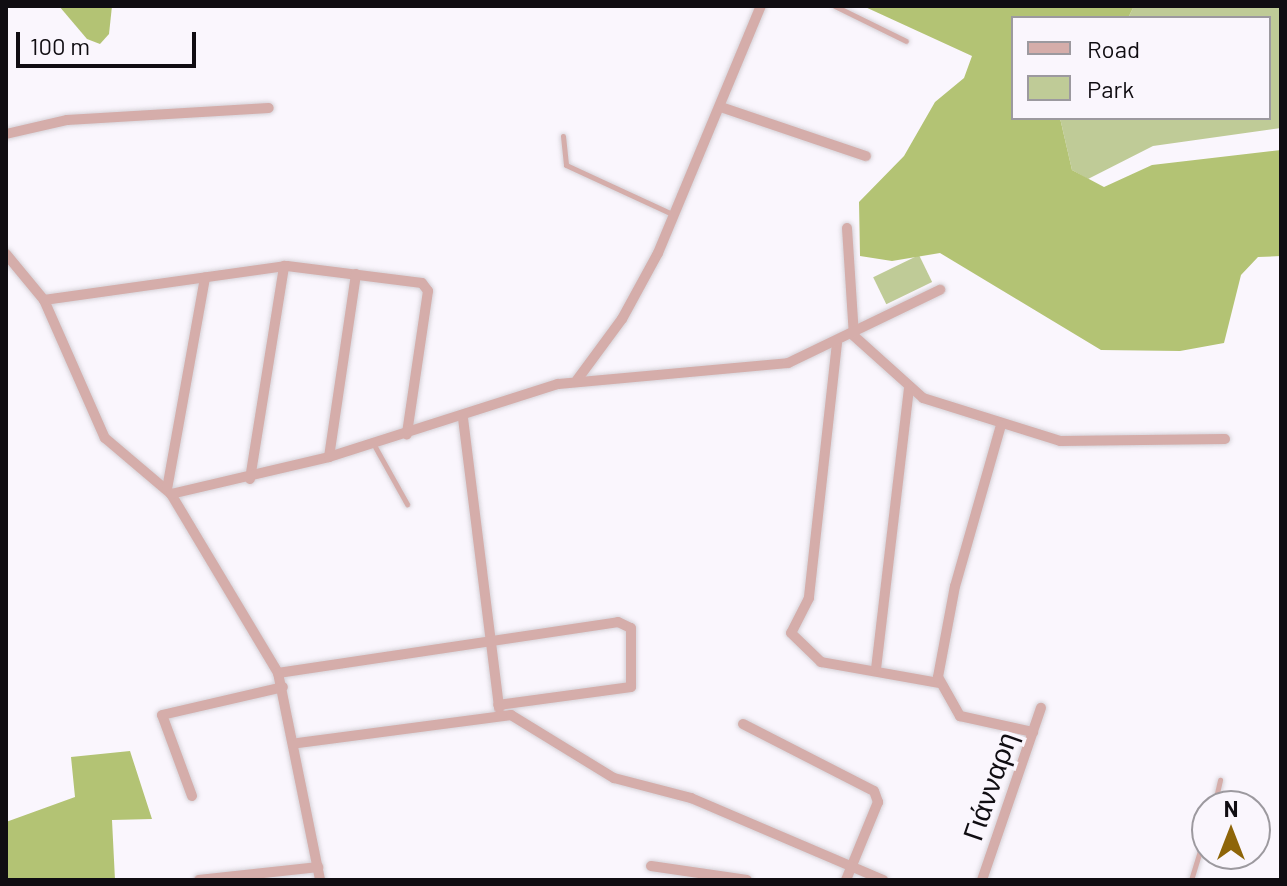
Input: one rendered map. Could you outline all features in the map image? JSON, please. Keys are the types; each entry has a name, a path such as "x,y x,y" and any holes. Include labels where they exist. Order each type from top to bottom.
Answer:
{"street":[{"path":"577,380 622,319 721,107 761,6"},
{"path":"721,107 866,156"},
{"path":"6,134 67,120 269,108"},
{"path":"847,228 854,336 909,389 1001,425 1094,445 1225,439"},
{"path":"6,254 44,300 105,438 169,492 278,673 298,743 320,880"},
{"path":"44,300 284,266 422,283 428,291 407,434"},
{"path":"250,479 284,266"},
{"path":"329,457 356,274"},
{"path":"169,492 205,277"},
{"path":"169,492 250,479 463,418 577,380 737,372 837,343 940,290"},
{"path":"837,343 809,598 791,633 821,662 876,669 939,683"},
{"path":"876,669 909,389"},
{"path":"463,418 499,710"},
{"path":"1001,425 955,586 939,683 960,716 1033,732"},
{"path":"278,673 618,622 631,628 631,687 298,743"},
{"path":"192,796 162,715 283,687"},
{"name":"Γιάνναρη","path":"982,880 1041,708"},
{"path":"499,710 521,717 575,760 614,778 691,798 855,864 883,880"},
{"path":"743,724 874,791 878,802 846,880"},
{"path":"651,866 747,880"},
{"path":"199,880 318,867"}],"lane":[{"path":"835,6 906,41"},
{"path":"563,136 566,165 672,214"},
{"path":"373,444 407,504"},
{"path":"1218,790 1220,780"}],"green space":[{"path":"59,6 112,6 109,34 100,44 87,39"},
{"path":"863,6 1134,6 1129,16 1011,16 1011,120 1060,120 1072,170 1104,187 1152,165 1281,150 1281,256 1258,257 1241,275 1224,343 1180,351 1101,350 940,253 892,261 860,256 859,202 904,156 935,102 964,78 972,56"},
{"path":"1134,6 1281,6 1281,128 1153,146 1088,179 1072,170 1060,120 1271,120 1271,16 1129,16"},
{"path":"919,255 932,282 886,304 873,277"},
{"path":"130,751 152,819 112,820 115,880 6,880 6,822 75,797 71,757"}]}
